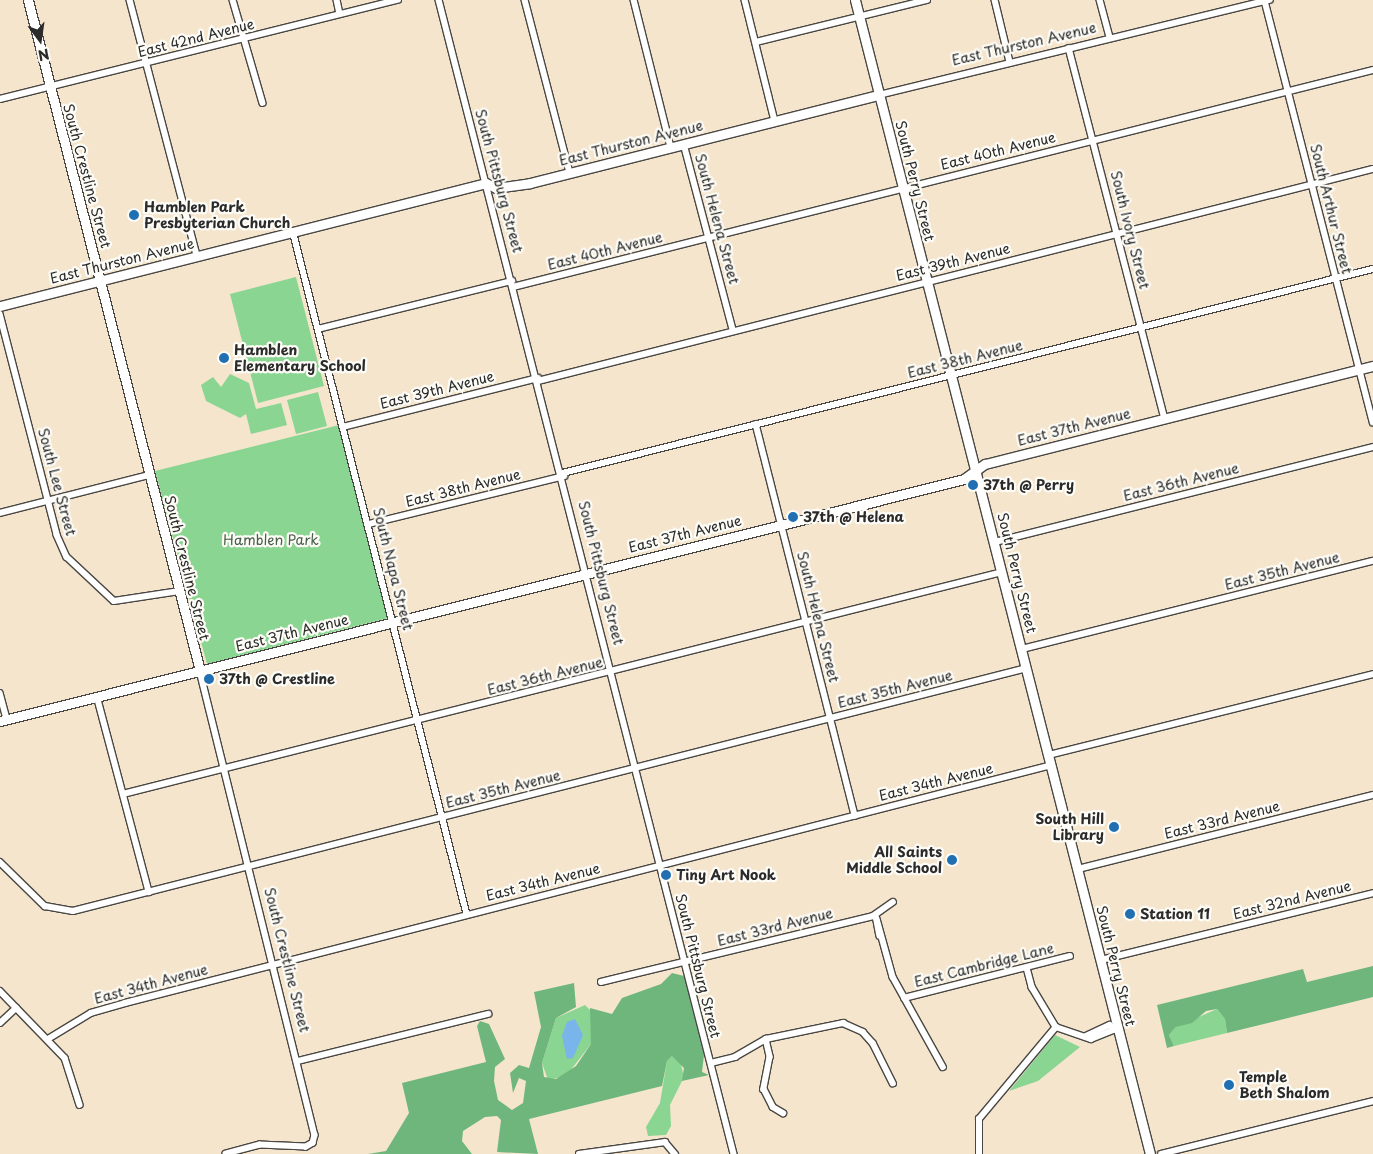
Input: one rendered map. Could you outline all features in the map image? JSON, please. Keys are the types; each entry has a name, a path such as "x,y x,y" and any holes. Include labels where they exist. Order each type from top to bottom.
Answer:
{"street":[{"name":"South Crestline Street","path":"28,0 200,671 313,1123 313,1143 306,1147 248,1146 226,1154"},
{"path":"130,0 197,256"},
{"path":"234,0 243,38 263,103"},
{"path":"337,0 340,14"},
{"name":"East 42nd Avenue","path":"0,99 398,0"},
{"name":"South Pittsburg Street","path":"439,0 589,572 659,866 734,1154"},
{"path":"525,0 570,173"},
{"path":"634,0 671,147"},
{"path":"745,0 776,122"},
{"name":"South Perry Street","path":"855,0 1052,765 1101,960 1116,1029 1150,1154"},
{"path":"756,42 927,0"},
{"path":"995,0 1010,62"},
{"path":"1100,0 1110,38"},
{"name":"East Thurston Avenue","path":"0,306 486,183 510,186 570,173 1010,62 1256,2 1268,1"},
{"name":"South Arthur Street","path":"1268,1 1311,184 1373,422"},
{"name":"South Ivory Street","path":"1069,48 1165,418"},
{"name":"East 40th Avenue","path":"318,329 709,237 1373,70"},
{"name":"South Helena Street","path":"684,144 733,330"},
{"name":"East 39th Avenue","path":"343,427 1373,169"},
{"name":"South Napa Street","path":"293,231 467,914"},
{"name":"East 38th Avenue","path":"369,524 756,424 1373,269"},
{"name":"South Lee Street","path":"0,314 47,501 67,557 98,591 114,601 133,602 179,591"},
{"name":"East 37th Avenue","path":"3,720 964,479 976,470 1165,418 1373,366"},
{"name":"South Helena Street","path":"756,424 783,524 855,816"},
{"name":"East 36th Avenue","path":"994,542 1373,447"},
{"path":"0,513 149,475"},
{"name":"East 35th Avenue","path":"1022,649 1373,561"},
{"name":"East 36th Avenue","path":"123,794 614,672 1002,572"},
{"name":"East 35th Avenue","path":"0,862 45,906 61,910 149,892 1027,668"},
{"path":"1049,755 1373,674"},
{"path":"0,693 3,720"},
{"path":"98,696 149,892"},
{"name":"East 34th Avenue","path":"48,1039 90,1013 467,914 1052,765"},
{"name":"East 33rd Avenue","path":"1078,869 1373,795"},
{"name":"East 32nd Avenue","path":"1101,960 1373,893"},
{"name":"East 33rd Avenue","path":"601,982 876,917 894,902"},
{"path":"876,917 880,936 904,998 943,1067"},
{"name":"East Cambridge Lane","path":"904,998 1070,956"},
{"path":"1027,968 1032,987 1056,1027 1086,1036 1110,1025 1116,1029"},
{"path":"0,991 65,1058 80,1105"},
{"path":"0,1024 16,1008"},
{"path":"298,1061 488,1014"},
{"path":"710,1064 735,1058 766,1038 844,1023 863,1032 873,1043 893,1083"},
{"path":"979,1154 979,1119 1056,1027"},
{"path":"766,1038 770,1057 764,1090 773,1107 783,1113"},
{"path":"1161,1154 1373,1100"},
{"path":"579,1154 665,1142 675,1154"}],"green space":[{"path":"296,277 324,386 258,403 230,294"},
{"path":"230,374 249,383 256,409 281,403 287,425 251,434 246,414 240,418 206,401 201,385 213,377 221,387"},
{"path":"318,392 327,426 296,434 287,400"},
{"name":"Hamblen Park","path":"339,425 388,618 207,664 155,471"},
{"path":"1373,966 1373,997 1227,1033 1225,1019 1217,1009 1206,1011 1192,1023 1176,1027 1169,1035 1174,1046 1167,1048 1157,1005 1303,969 1307,982"},
{"path":"672,973 684,976 704,1055 702,1072 709,1075 682,1081 684,1068 672,1056 667,1061 662,1086 529,1119 538,1154 497,1152 501,1120 497,1116 485,1117 463,1131 462,1141 472,1154 368,1154 386,1151 409,1113 402,1083 486,1062 477,1026 480,1021 489,1024 505,1059 495,1067 494,1081 498,1100 512,1110 523,1103 526,1081 519,1078 513,1093 510,1073 519,1065 529,1068 541,1027 534,992 574,983 576,1007 556,1018 542,1063 544,1077 556,1079 576,1066 591,1044 590,1008 612,1014 622,998 661,984"},
{"path":"585,1005 591,1011 591,1044 566,1076 548,1080 542,1063 556,1018"},
{"path":"1217,1009 1225,1019 1227,1033 1174,1046 1169,1035 1176,1027"},
{"path":"1055,1035 1080,1047 1038,1081 1009,1091"},
{"path":"672,1056 680,1060 684,1077 670,1105 671,1126 666,1135 648,1136 646,1127 660,1103 667,1061"}],"water":[{"path":"575,1019 583,1035 573,1058 567,1059 562,1036 567,1022"}],"place":[{"name":"Hamblen Park Presbyterian Church","path":"134,215"},
{"name":"Hamblen Elementary School","path":"224,358"},
{"name":"37th @ Perry","path":"973,485"},
{"name":"37th @ Helena","path":"793,517"},
{"name":"37th @ Crestline","path":"209,679"},
{"name":"South Hill Library","path":"1114,827"},
{"name":"All Saints Middle School","path":"952,860"},
{"name":"Tiny Art Nook","path":"666,875"},
{"name":"Station 11","path":"1130,914"},
{"name":"Temple Beth Shalom","path":"1229,1085"}]}
